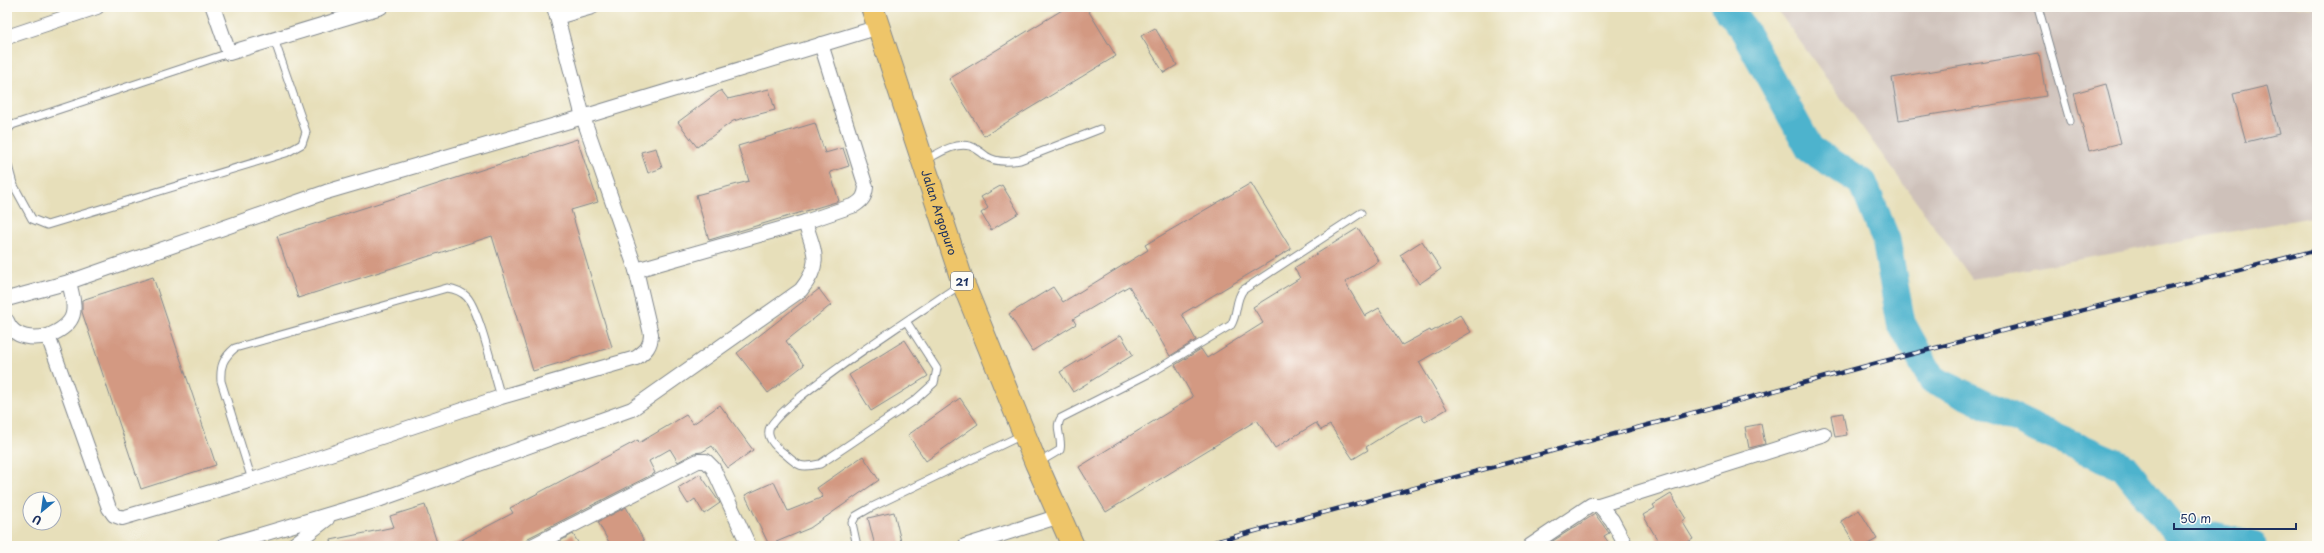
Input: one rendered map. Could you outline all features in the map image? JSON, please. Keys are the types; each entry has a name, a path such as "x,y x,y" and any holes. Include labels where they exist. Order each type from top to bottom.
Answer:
{"highway":[{"name":"Jalan Argopuro","path":"876,17 963,283 1036,464 1073,546"}],"street":[{"path":"7,37 97,7"},
{"path":"213,7 229,53 381,7"},
{"path":"48,336 109,508 114,515 122,518 252,480 501,397 636,358 645,352 651,344 651,334 636,270 583,117 555,12 592,7"},
{"path":"7,299 70,282 326,192 583,117 821,44 876,17"},
{"path":"636,270 805,222 856,205 865,194 866,187 821,44"},
{"path":"222,546 332,515 632,409 801,290 810,279 816,260 805,222"},
{"path":"7,321 17,334 24,337 48,336 66,326 73,316 75,306 70,282"},
{"path":"1530,546 1591,505 1600,505 1824,434"},
{"path":"532,546 698,461 706,461 713,468 749,546"},
{"path":"1600,505 1612,520 1626,546"},
{"path":"292,546 332,515"},
{"path":"965,546 1060,516"}],"lane":[{"path":"2038,7 2070,121"},
{"path":"7,162 10,185 32,220 47,225 278,155 296,148 302,144 306,132 274,39"},
{"path":"7,130 12,125 229,53"},
{"path":"924,161 947,148 962,145 976,148 996,160 1008,162 1020,160 1100,129"},
{"path":"1036,464 1060,450 1062,445 1058,426 1061,418 1156,370 1231,325 1234,320 1238,298 1243,290 1361,213"},
{"path":"906,321 937,369 934,383 914,401 820,464 804,467 798,466 775,447 770,438 769,430 776,416 835,370 906,321 963,283"},
{"path":"252,480 221,381 220,368 226,355 234,348 447,288 457,290 467,297 475,311 501,397"},
{"path":"857,546 852,524 856,516 1024,434"}],"shaded area":[{"path":"1775,7 2317,7 2317,216 1972,279"}],"building":[{"path":"1067,7 1086,7 1116,56 984,136 949,79"},
{"path":"1155,28 1177,65 1164,73 1141,36"},
{"path":"2039,53 2046,96 1899,120 1892,78"},
{"path":"2106,84 2121,143 2089,151 2074,93"},
{"path":"2267,86 2279,134 2246,142 2233,94"},
{"path":"769,89 775,110 733,121 697,147 678,122 721,90 728,99"},
{"path":"815,123 825,153 843,148 849,166 830,172 839,201 709,240 696,195 749,181 738,146"},
{"path":"577,139 598,202 571,210 612,347 533,371 492,236 298,298 277,236"},
{"path":"656,148 662,168 648,173 641,152"},
{"path":"1251,183 1291,249 1182,314 1196,340 1170,356 1129,286 1073,319 1076,324 1032,351 1009,314 1053,287 1063,302 1148,250 1145,245"},
{"path":"1002,185 1019,213 991,230 981,213 988,208 981,197"},
{"path":"1358,228 1379,261 1345,282 1365,316 1379,308 1402,345 1430,330 1431,332 1460,315 1471,332 1419,362 1447,409 1425,422 1421,415 1401,425 1366,447 1368,450 1353,459 1330,425 1321,430 1316,423 1275,448 1257,420 1106,512 1079,467 1193,397 1175,365 1201,349 1207,358 1263,323 1253,307 1300,278 1294,268"},
{"path":"1422,241 1441,269 1419,284 1400,255"},
{"path":"153,277 216,465 141,489 82,312 82,300"},
{"path":"819,289 831,305 786,341 804,365 768,393 737,353"},
{"path":"1121,335 1133,355 1073,392 1060,372"},
{"path":"905,340 928,376 871,411 849,375"},
{"path":"960,398 978,424 926,461 908,435"},
{"path":"720,405 753,450 728,468 712,446 702,452 694,453 678,462 670,449 649,461 655,473 528,538 524,546 450,546 513,513 510,508 638,440 639,443 686,415 693,424"},
{"path":"1843,413 1847,435 1835,437 1831,415"},
{"path":"1761,424 1765,444 1749,448 1745,427"},
{"path":"863,456 879,480 810,528 769,545 745,495 774,482 788,511 823,497 817,488"},
{"path":"700,474 720,503 704,514 695,499 688,504 678,488"},
{"path":"1671,494 1686,519 1682,521 1693,539 1681,546 1661,546 1643,515 1655,508 1653,505"},
{"path":"425,505 438,546 332,546 331,540 394,527 390,516"},
{"path":"626,507 644,541 634,546 611,546 598,522"},
{"path":"1859,510 1877,539 1864,546 1856,546 1841,521"},
{"path":"894,512 902,546 875,546 868,518"},
{"path":"1595,514 1609,533 1604,536 1611,546 1545,546"},
{"path":"573,534 580,546 551,546"}],"waterway":[{"path":"1726,7 1744,30 1810,149 1863,183 1886,240 1901,323 1932,379 2037,429 2123,466 2173,528 2253,546"}],"railway":[{"path":"1200,546 1881,362 2317,250"}]}
